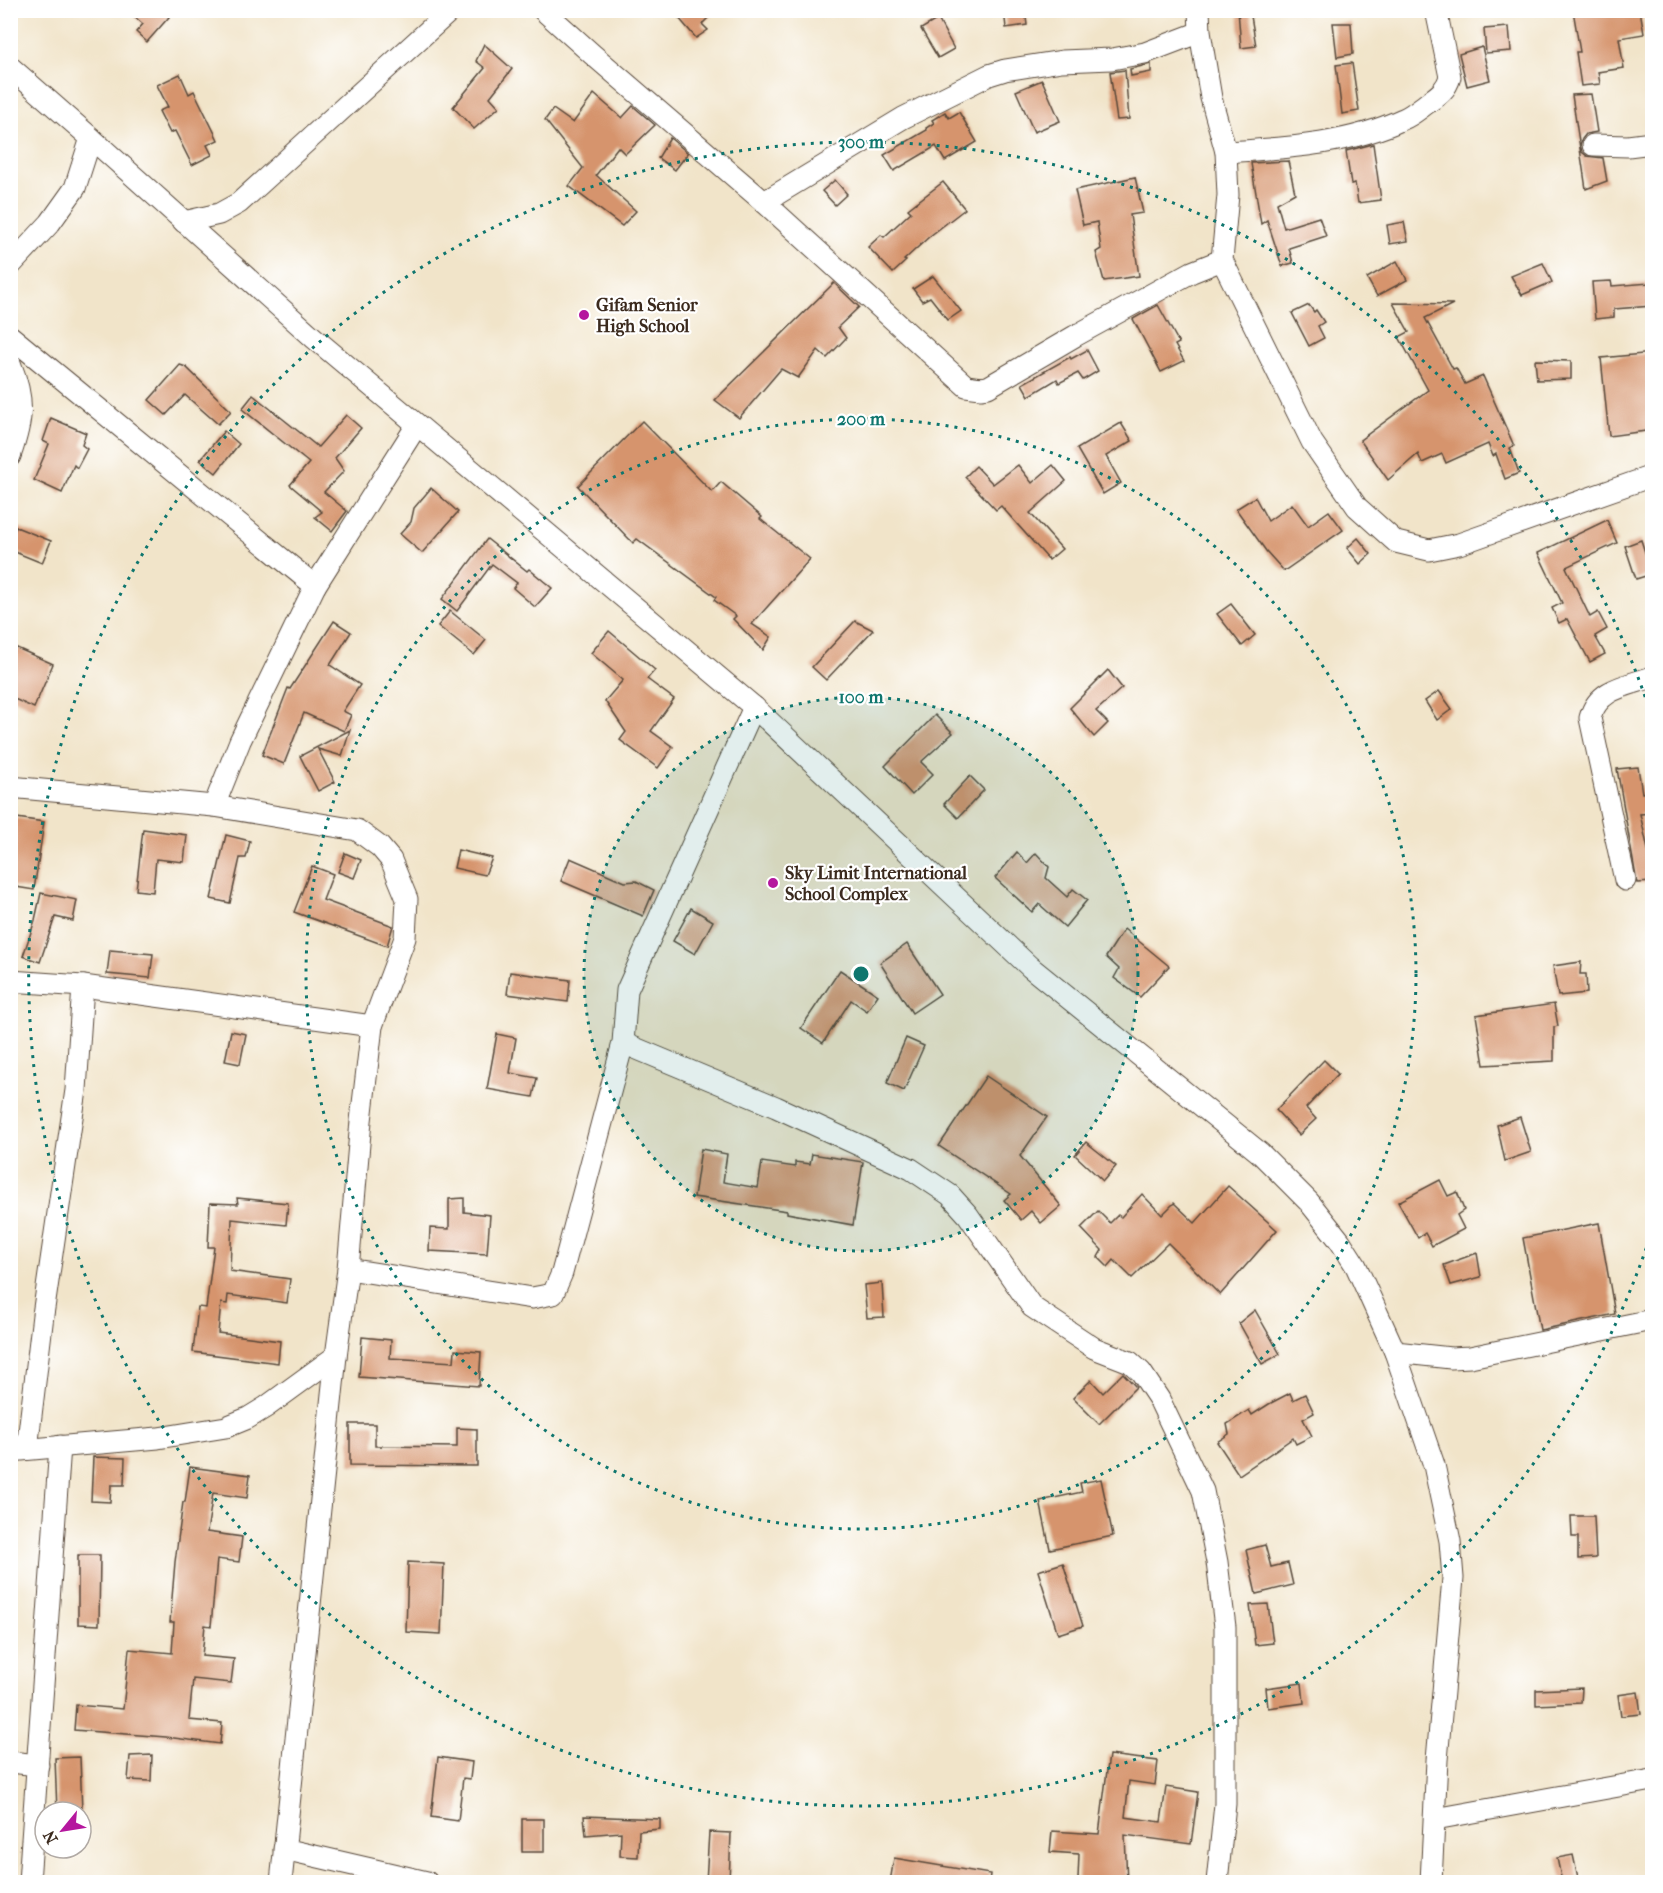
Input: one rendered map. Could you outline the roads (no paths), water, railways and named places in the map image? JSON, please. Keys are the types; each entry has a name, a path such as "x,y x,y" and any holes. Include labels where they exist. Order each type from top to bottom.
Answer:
{"street":[{"path":"184,222 219,214 239,203 451,10"},
{"path":"543,10 764,202 966,386 988,387 1192,272 1222,260"},
{"path":"1199,10 1200,32 1211,99 1226,153 1228,195 1222,260 1312,442 1357,507 1396,542 1429,550 1459,544 1653,476"},
{"path":"1226,153 1350,138 1404,119 1448,87 1450,77 1436,10"},
{"path":"764,202 903,118 989,75 1005,70 1062,61 1112,58 1145,53 1200,32"},
{"path":"10,67 314,338 754,707 1030,967 1260,1153 1328,1226 1356,1266 1395,1352 1434,1465 1450,1541 1453,1589 1437,1760 1431,1882"},
{"path":"10,266 51,223 75,188 91,138"},
{"path":"1593,145 1628,146 1653,143"},
{"path":"10,336 315,586"},
{"path":"10,363 19,389 21,410 20,429 10,456"},
{"path":"214,806 240,741 315,586 417,425"},
{"path":"1625,880 1590,718 1598,699 1607,693 1653,677"},
{"path":"348,1269 532,1298 553,1294 562,1273 623,1043 627,990 754,707"},
{"path":"10,787 214,806 357,830 380,847 391,860 407,899 405,938 372,1026 348,1269 336,1356 281,1882"},
{"path":"10,981 83,986 372,1026"},
{"path":"83,986 76,1090 43,1316 19,1450 158,1438 226,1427 266,1407 336,1356"},
{"path":"623,1043 776,1107 911,1169 950,1196 968,1215 1032,1307 1094,1348 1130,1362 1141,1372 1164,1408 1203,1491 1217,1562 1225,1627 1226,1804 1217,1882"},
{"path":"1395,1352 1451,1358 1470,1357 1653,1320"},
{"path":"29,1882 60,1446"},
{"path":"10,1762 38,1765"},
{"path":"1435,1819 1653,1780"},
{"path":"285,1849 427,1882"}],"place":[{"name":"Gifam Senior High School","path":"584,315"},
{"name":"Sky Limit International School Complex","path":"773,883"}]}
